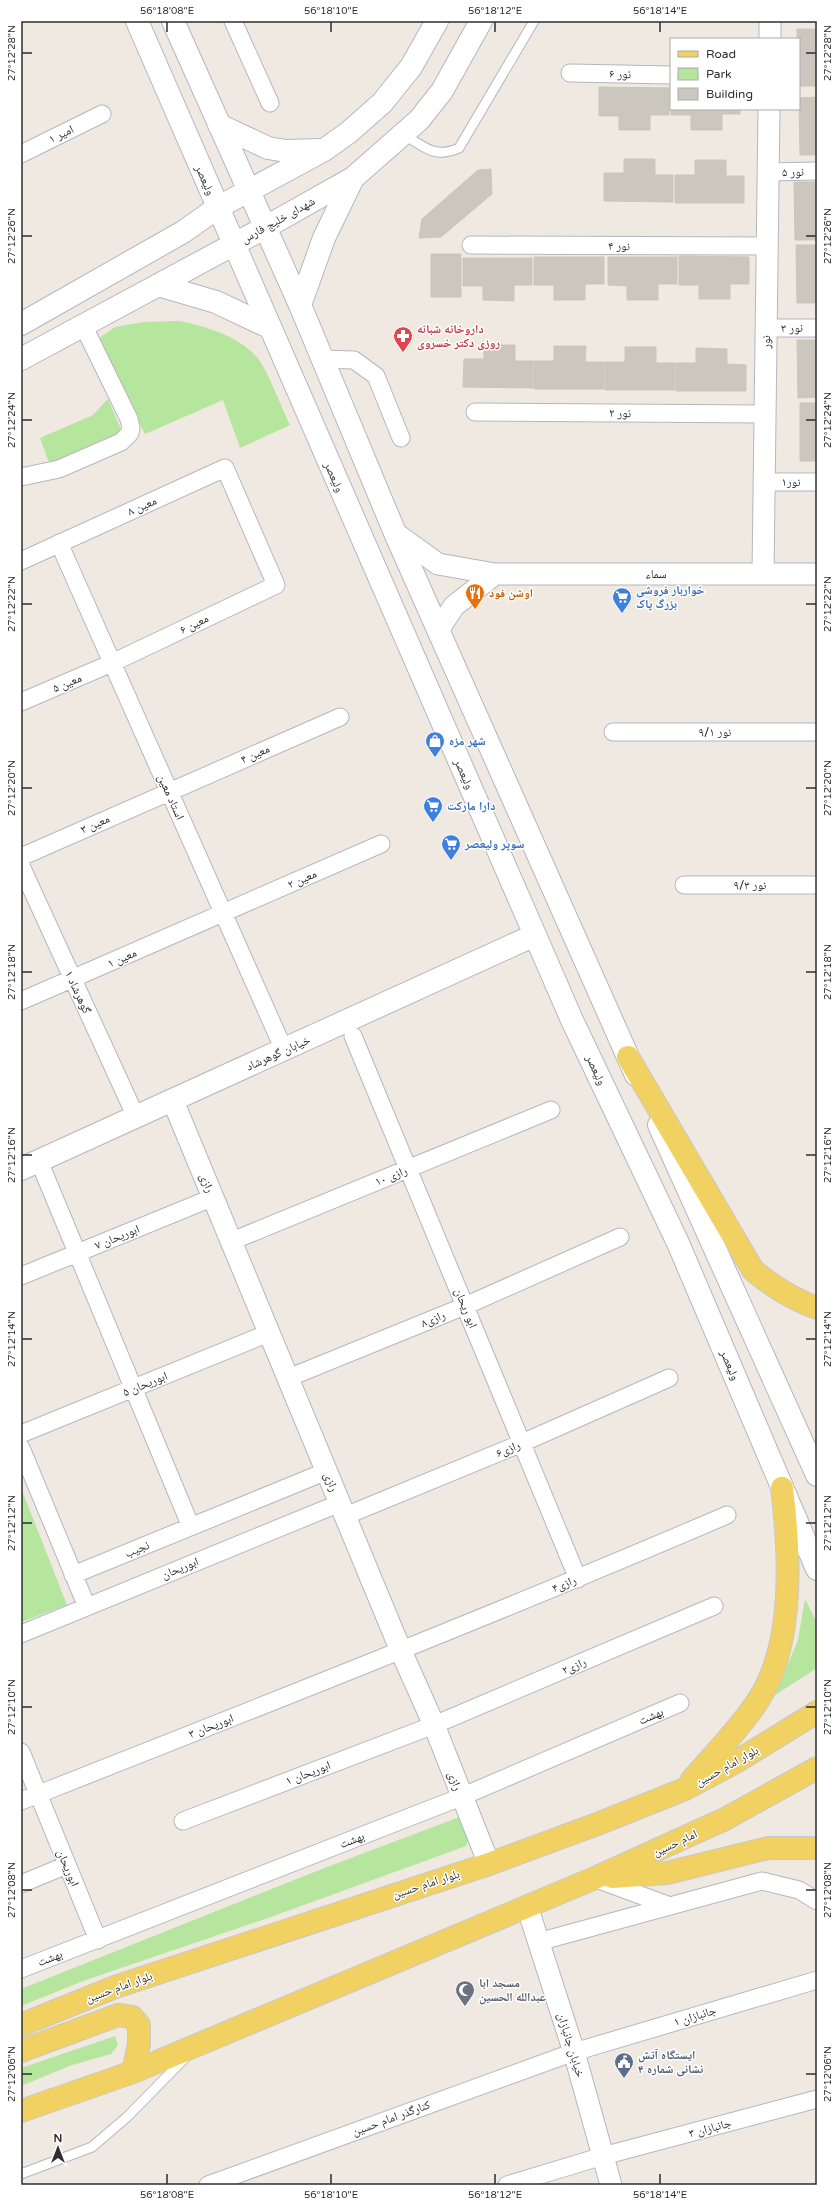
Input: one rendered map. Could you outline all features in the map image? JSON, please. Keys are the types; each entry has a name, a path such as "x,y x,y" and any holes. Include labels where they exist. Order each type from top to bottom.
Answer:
{"main road":[{"name":"ولیعصر","path":"137,21 233,245 571,1018 678,1243 817,1569"},
{"path":"173,21 266,227 396,533 628,1057 817,1475"},
{"path":"21,324 183,232 217,208 324,150 348,133 382,103 411,66 437,21"},
{"name":"شهدای خلیج فارس","path":"21,359 233,245 353,178 419,120 442,91 481,21"},
{"path":"219,125 268,148 286,151 324,150"},
{"path":"300,305 324,238 353,178"},
{"path":"158,285 216,302 269,327"},
{"name":"خیابان گوهرشاد","path":"30,1165 535,935"},
{"path":"628,1057 753,1270 771,1286 789,1296 817,1308"},
{"path":"685,1789 759,1699 780,1648 786,1596 787,1531 782,1488"},
{"name":"بلوار امام حسین","path":"21,2025 115,1987 489,1864 600,1823 685,1789 734,1763 817,1712"},
{"name":"امام حسین","path":"527,1906 595,1878 725,1819 817,1768"},
{"path":"595,1878 667,1873 768,1848 817,1848"},
{"path":"21,2111 133,2072 527,1906"},
{"path":"21,2051 118,2015 132,2018 139,2025 139,2044 133,2072"}],"street":[{"path":"233,21 270,103"},
{"path":"770,21 770,38"},
{"name":"نور ۶","path":"570,73 670,75"},
{"name":"نور","path":"763,574 769,110"},
{"name":"امیر ۱","path":"21,154 102,114"},
{"name":"نور ۵","path":"768,172 817,171"},
{"name":"نور ۴","path":"471,246 767,246"},
{"path":"21,477 59,469 121,442 130,433 131,428 129,419 83,325"},
{"name":"نور ۳","path":"766,328 817,328"},
{"path":"322,359 354,360 376,376 401,438"},
{"name":"نور ۲","path":"475,412 765,414"},
{"name":"معین ۸","path":"21,561 224,468 276,585"},
{"name":"نور۱","path":"765,482 817,482"},
{"name":"سماء","path":"396,533 438,564 495,574 817,574"},
{"name":"استاد معین","path":"59,543 284,1050"},
{"path":"439,629 454,606 495,574"},
{"name":"معین ۶","path":"112,663 276,585"},
{"name":"معین ۵","path":"21,702 112,663"},
{"name":"معین ۴","path":"169,792 340,716"},
{"name":"نور ۹/۱","path":"613,732 817,732"},
{"name":"معین ۳","path":"21,857 169,792"},
{"name":"معین ۲","path":"223,914 381,844"},
{"name":"گوهرشاد ۱","path":"21,866 136,1117"},
{"name":"نور ۹/۳","path":"684,885 817,885"},
{"name":"معین ۱","path":"21,1001 223,914"},
{"name":"ابو ریحان","path":"354,1036 578,1579"},
{"name":"رازی","path":"173,1100 342,1510 401,1651 434,1725 461,1797 489,1864"},
{"name":"رازی ۱۰","path":"232,1241 551,1110"},
{"path":"30,1165 78,1253 190,1527"},
{"name":"ابوریحان ۷","path":"21,1276 214,1198"},
{"name":"رازی۸","path":"288,1378 465,1306 620,1237"},
{"name":"ابوریحان ۵","path":"21,1434 270,1333"},
{"name":"رازی۶","path":"342,1510 522,1443 669,1378"},
{"path":"21,1448 87,1607"},
{"name":"نجیب","path":"73,1574 327,1471"},
{"name":"ابوریحان","path":"21,1634 87,1607 342,1510"},
{"name":"رازی۴","path":"401,1651 578,1579 727,1515"},
{"name":"رازی۲","path":"434,1725 714,1606"},
{"name":"ابوریحان ۳","path":"21,1801 401,1651"},
{"name":"بهشت","path":"21,1969 461,1797 680,1703"},
{"name":"ابوریحان ۱","path":"183,1821 434,1725"},
{"name":"ابوریحان","path":"21,1752 98,1940"},
{"path":"21,1884 67,1865"},
{"path":"595,1878 670,1906"},
{"path":"538,1942 762,1881 799,1890 817,1901"},
{"name":"خیابان جانبازان","path":"527,1906 574,2052 611,2185"},
{"name":"جانبازان ۱","path":"574,2052 817,1980"},
{"name":"کنارگذر امام حسین","path":"216,2184 574,2052"},
{"name":"جانبازان ۳","path":"507,2185 603,2156 817,2099"}],"lane":[{"path":"403,134 433,152 446,154 459,148 534,21"},
{"path":"21,2174 92,2147 127,2117 198,2045"}],"green space":[{"path":"180,321 211,329 230,337 256,356 269,379 290,425 240,448 223,400 145,434 96,340 115,327 144,322"},
{"path":"108,399 123,434 51,468 40,438 93,415"},
{"path":"21,1488 67,1605 21,1622"},
{"path":"805,1599 817,1623 817,1668 775,1695 798,1640"},
{"path":"462,1816 471,1834 466,1846 268,1918 83,1981 21,2006 21,1989 322,1869"},
{"path":"115,2036 118,2045 111,2054 72,2065 21,2086 21,2068"}],"building":[{"path":"797,29 817,29 817,86 800,86 800,38 797,38"},
{"path":"599,87 669,88 669,115 650,115 650,130 619,130 619,116 599,116"},
{"path":"817,97 817,155 800,155 800,98"},
{"path":"671,110 740,110 740,114 722,114 722,130 691,130 691,115 671,115"},
{"path":"624,159 655,159 655,175 673,175 673,202 604,201 604,173 624,173"},
{"path":"695,160 726,160 726,176 744,176 744,203 675,203 675,175 695,175"},
{"path":"491,169 492,194 441,237 419,238 422,219 478,170"},
{"path":"794,182 817,182 817,240 795,240"},
{"path":"796,245 817,245 817,303 797,303"},
{"path":"431,254 461,254 461,297 431,297"},
{"path":"679,256 749,257 749,284 730,284 730,299 699,299 699,285 679,285"},
{"path":"534,257 604,257 604,284 585,284 585,300 554,300 554,285 534,285"},
{"path":"608,257 677,257 677,284 658,284 658,300 627,300 627,286 608,285"},
{"path":"463,258 532,258 532,285 514,285 514,301 483,300 483,286 463,286"},
{"path":"797,340 817,340 817,397 798,398"},
{"path":"484,345 515,345 515,361 533,361 533,388 463,387 464,359 484,359"},
{"path":"554,346 586,346 585,362 604,362 604,389 534,389 534,361 554,361"},
{"path":"625,347 656,347 656,363 675,363 675,390 605,390 605,362 625,362"},
{"path":"696,348 727,349 727,364 746,365 746,391 676,391 676,363 696,363"},
{"path":"800,403 817,403 817,461 800,461"}],"place":[{"name":"داروخانه شبانه روزی دکتر خسروی","path":"403,353"},
{"name":"اوشن فود","path":"475,610"},
{"name":"خواربار فروشی بزرگ پاک","path":"622,614"},
{"name":"شهر مزه","path":"435,758"},
{"name":"دارا مارکت","path":"433,823"},
{"name":"سوپر ولیعصر","path":"451,861"},
{"name":"مسجد ابا عبدالله الحسین","path":"465,2007"},
{"name":"ایستگاه آتش نشانی شماره ۴","path":"624,2079"}]}
